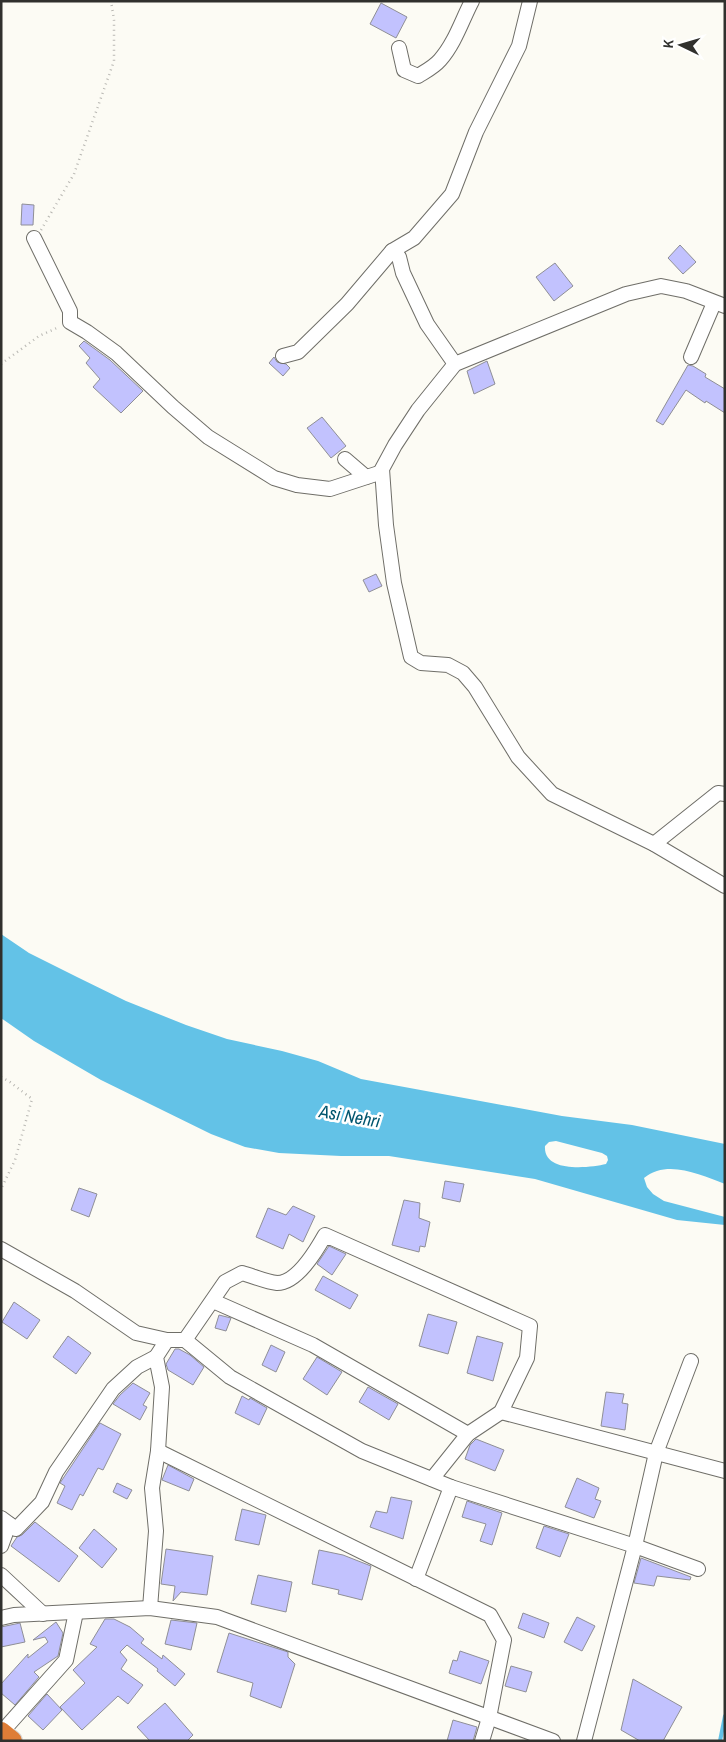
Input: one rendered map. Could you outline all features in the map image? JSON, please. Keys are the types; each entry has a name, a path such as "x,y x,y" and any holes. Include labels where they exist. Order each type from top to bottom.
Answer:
{"highway":[{"path":"1,1732 12,1741"}],"street":[{"path":"399,48 404,70 418,76 430,69 440,60 452,42 472,1"},
{"path":"284,356 298,352 347,304 392,252 414,238 452,194 476,132 519,46 530,1"},
{"path":"34,238 70,311 70,322 116,353 208,437 274,478 297,485 330,490 382,472"},
{"path":"392,252 399,257 403,273 427,324 456,364"},
{"path":"690,357 719,305 686,291 661,286 626,294 456,364 418,410 390,453 382,472 386,525 394,583 411,656 420,663 448,664 463,673 475,687 518,758 552,794 654,844 725,886"},
{"path":"345,459 366,478"},
{"path":"654,844 718,793 725,794"},
{"path":"184,1340 225,1282 242,1273 277,1282 291,1280 313,1254 325,1235 530,1326 527,1358 501,1412 468,1434 432,1479"},
{"path":"1,1249 75,1292 136,1333 167,1340 184,1340 230,1378 362,1450 451,1486 635,1546 698,1569"},
{"path":"213,1301 313,1345 468,1434"},
{"path":"1,1546 5,1521 16,1529 42,1502 56,1472 113,1389 137,1367 156,1357 167,1340"},
{"path":"150,1608 156,1531 152,1488 158,1451 162,1387 156,1357"},
{"path":"584,1741 635,1546 656,1453 692,1361"},
{"path":"501,1412 725,1471"},
{"path":"158,1451 490,1615 504,1640 489,1718 482,1741"},
{"path":"416,1579 451,1486"},
{"path":"1,1575 43,1614"},
{"path":"1,1618 14,1615 150,1608 217,1617 553,1741"},
{"path":"1,1732 66,1660 76,1612"}],"path":[{"path":"34,238 45,226 74,174 114,60 114,20 110,1"},
{"path":"1,364 39,336 70,322"},
{"path":"1,1077 32,1099 15,1160 1,1189"}],"water":[{"name":"Asi Nehri","path":"1,934 29,953 126,1001 227,1039 318,1061 361,1079 562,1116 632,1125 725,1144 725,1184 695,1173 674,1169 653,1172 644,1178 647,1187 653,1194 664,1201 725,1217 725,1225 677,1220 535,1179 389,1156 279,1153 245,1147 211,1134 101,1080 34,1041 1,1018","holes":["556,1141 607,1156 606,1164 589,1167 568,1167 551,1161 546,1155 545,1146 549,1142"]}],"building":[{"path":"381,3 407,17 396,38 370,24"},
{"path":"22,204 34,205 33,225 21,225"},
{"path":"680,245 696,262 683,274 668,258"},
{"path":"555,263 573,286 554,301 536,277"},
{"path":"84,341 110,360 143,391 121,413 93,387 100,379 86,363 90,358 79,346"},
{"path":"274,357 277,362 286,364 290,368 283,376 269,363"},
{"path":"487,361 495,384 474,394 467,371"},
{"path":"688,365 706,374 705,377 725,389 725,413 706,401 705,403 686,390 663,425 656,421"},
{"path":"322,417 346,446 331,458 307,428"},
{"path":"376,574 382,586 369,592 363,580"},
{"path":"445,1181 464,1184 460,1202 442,1198"},
{"path":"79,1188 97,1194 89,1217 71,1210"},
{"path":"404,1200 420,1203 419,1218 430,1222 425,1247 420,1246 419,1252 392,1245"},
{"path":"293,1206 315,1216 303,1242 289,1234 283,1249 256,1237 268,1208 286,1215"},
{"path":"329,1246 346,1254 332,1275 317,1264"},
{"path":"323,1276 358,1295 350,1309 315,1290"},
{"path":"14,1302 40,1320 27,1339 2,1322"},
{"path":"428,1314 457,1322 448,1354 419,1346"},
{"path":"219,1315 231,1318 226,1331 215,1328"},
{"path":"68,1336 91,1353 76,1374 53,1357"},
{"path":"477,1336 503,1343 493,1381 467,1373"},
{"path":"271,1345 285,1352 276,1372 262,1365"},
{"path":"175,1349 190,1355 204,1367 193,1385 168,1370 166,1364"},
{"path":"317,1357 342,1372 327,1395 303,1379"},
{"path":"133,1383 150,1393 143,1405 147,1407 140,1420 113,1404"},
{"path":"368,1387 398,1404 389,1420 359,1402"},
{"path":"606,1392 624,1394 622,1403 628,1404 625,1430 601,1426"},
{"path":"242,1396 249,1400 250,1398 267,1408 259,1425 235,1413"},
{"path":"100,1423 121,1434 103,1470 98,1468 83,1496 80,1494 72,1510 57,1503 65,1486 60,1483"},
{"path":"476,1439 504,1450 495,1471 465,1459 470,1445"},
{"path":"168,1465 194,1479 189,1491 162,1480"},
{"path":"577,1478 599,1488 595,1499 601,1501 594,1518 565,1507"},
{"path":"117,1483 132,1490 127,1499 113,1492"},
{"path":"391,1497 412,1501 403,1539 370,1527 376,1511 387,1513"},
{"path":"467,1501 502,1513 492,1545 480,1541 486,1524 462,1517"},
{"path":"242,1509 266,1515 259,1545 235,1540"},
{"path":"35,1522 78,1556 59,1582 11,1546 17,1537 22,1535"},
{"path":"544,1526 569,1534 560,1557 536,1548"},
{"path":"94,1529 117,1549 102,1568 79,1548"},
{"path":"166,1549 213,1556 207,1595 181,1592 173,1601 175,1586 161,1584"},
{"path":"319,1550 343,1555 371,1566 362,1600 338,1594 339,1590 312,1584"},
{"path":"641,1558 691,1577 690,1580 657,1576 654,1586 634,1583"},
{"path":"258,1575 292,1582 286,1612 251,1604"},
{"path":"523,1613 549,1623 544,1638 518,1628"},
{"path":"577,1617 595,1626 582,1651 564,1642"},
{"path":"105,1619 114,1619 130,1627 144,1639 141,1643 162,1659 163,1655 185,1674 175,1686 157,1671 158,1669 127,1645 120,1652 127,1660 121,1669 143,1685 128,1704 118,1696 82,1730 60,1707 85,1683 73,1670 97,1647 90,1644"},
{"path":"171,1620 197,1623 191,1650 165,1644"},
{"path":"56,1622 63,1633 58,1656 34,1672 39,1677 15,1705 1,1693 1,1684 28,1654 28,1658 48,1642 45,1637 33,1640"},
{"path":"20,1623 25,1642 1,1647 1,1627"},
{"path":"229,1633 288,1652 288,1657 295,1664 281,1708 250,1696 253,1683 217,1672"},
{"path":"460,1651 489,1661 481,1684 449,1673 453,1660 457,1661"},
{"path":"511,1666 532,1672 526,1692 505,1686"},
{"path":"633,1679 682,1707 663,1741 640,1741 621,1730"},
{"path":"47,1694 62,1710 43,1730 28,1716"},
{"path":"165,1703 193,1735 187,1741 150,1741 137,1727"},
{"path":"453,1720 477,1727 473,1741 447,1741"}],"waterway":[{"path":"720,1741 725,1716"}]}
